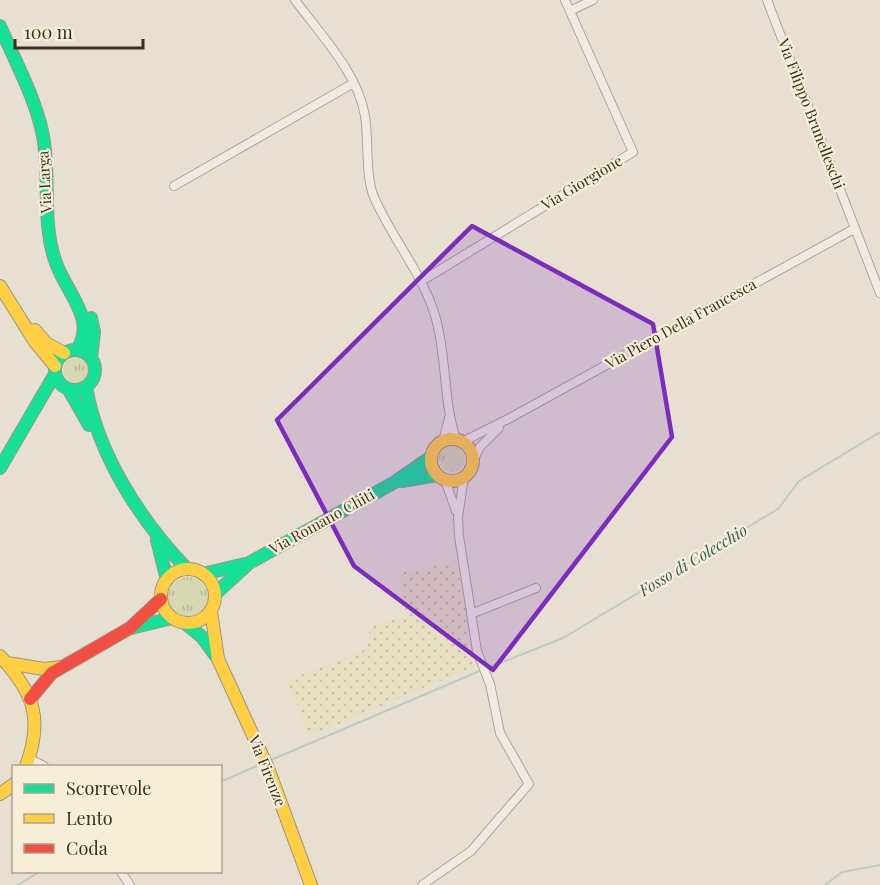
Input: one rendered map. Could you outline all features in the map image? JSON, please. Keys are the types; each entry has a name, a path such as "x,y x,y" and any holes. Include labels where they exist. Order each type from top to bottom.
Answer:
{"street":[{"path":"295,0 338,58 364,114 372,193 387,228 420,282 436,318 454,441 471,452 470,470 464,477 455,480 441,477 395,482"},
{"name":"Via Giorgione","path":"420,282 633,152 565,0"},
{"path":"570,11 593,0"},
{"name":"Via Filippo Brunelleschi","path":"767,0 880,293"},
{"name":"Via Larga","path":"0,26 28,91 43,136 49,236 62,277 78,304 86,330 77,350"},
{"path":"174,186 352,84"},
{"name":"Via Piero Della Francesca","path":"508,419 854,229"},
{"path":"0,283 40,337 64,353 77,350 92,358 96,371 93,380 86,387 78,391 65,388 44,397"},
{"path":"0,283 35,342 109,455"},
{"name":"Via Larga","path":"78,304 88,314 93,326 92,358"},
{"path":"2,462 44,397 64,353"},
{"path":"86,387 91,416 109,455 156,536 187,569 203,574 212,583 215,594"},
{"path":"423,885 471,851 529,784 500,733 490,684 477,651 458,517 441,477 432,465 431,457 435,448 508,419"},
{"path":"472,461 484,442 508,419"},
{"path":"395,482 431,457"},
{"path":"458,517 464,477"},
{"name":"Via Romano Chiti","path":"215,594 249,563 395,482"},
{"path":"156,536 167,580"},
{"name":"Via Romano Chiti","path":"203,574 249,563"},
{"path":"30,699 46,678 130,628 161,599 167,580 174,573 187,569"},
{"path":"471,614 536,588"},
{"name":"Via Firenze","path":"215,594 211,611 218,659"},
{"path":"130,628 172,618 165,610 161,599"},
{"path":"185,623 200,621 211,611"},
{"name":"Via Firenze","path":"172,618 185,623 202,637 218,659 268,768 311,885"},
{"path":"3,660 38,668 62,667"},
{"path":"3,660 21,678 30,699 34,727 28,763"}],"highlighted area":[{"path":"472,226 653,324 672,437 493,670 354,566 277,420"}],"shaded area":[{"path":"456,561 478,665 310,736 287,681 367,649 370,627 406,616 399,573"}],"green space":[{"path":"76,357 85,361 89,370 85,379 76,383 67,379 63,370 67,361"},
{"path":"452,446 461,450 465,459 461,468 452,472 443,468 439,459 443,450"},
{"path":"188,577 202,583 208,597 202,611 188,617 174,611 168,597 174,583"}],"waterway":[{"name":"Fosso di Colecchio","path":"490,667 563,638 778,509 799,481 880,432"},
{"name":"Fosso di Colecchio","path":"271,760 482,670"},
{"name":"Fosso di Colecchio","path":"222,781 259,765"},
{"path":"825,885 842,872 880,865"},
{"name":"Fosso di Colecchio","path":"18,885 37,873"}],"traffic: fast":[{"path":"0,26 40,122 45,152 47,216 51,248 61,274 78,306 84,328 77,350"},
{"path":"91,318 94,332 91,358"},
{"path":"75,350 83,351 89,356 94,362 95,370 94,378 89,384 83,389 75,390 67,389 61,384 56,378 55,370 56,362 61,356 67,351 75,350"},
{"path":"0,468 55,374"},
{"path":"86,387 100,437 123,485 153,529 187,569"},
{"path":"69,390 89,425"},
{"path":"215,594 249,563 395,482 431,457"},
{"path":"402,481 437,475"},
{"path":"157,540 167,580"},
{"path":"203,574 245,564"},
{"path":"131,628 172,618"},
{"path":"185,623 202,637 216,656"}],"traffic: slow":[{"path":"0,286 35,342 55,366"},
{"path":"35,330 46,343 64,353"},
{"path":"452,439 467,445 473,460 467,475 452,481 437,475 431,460 437,445 452,439"},
{"path":"183,569 193,569 203,573 211,581 215,596 211,611 203,619 193,623 183,623 173,619 165,611 161,601 161,591 165,581 173,573 183,569"},
{"path":"211,611 218,659 268,768 311,885"},
{"path":"0,656 21,682 32,706 34,734 26,765"},
{"path":"7,663 44,669 61,667"},
{"path":"0,794 12,785"}],"traffic: jam":[{"path":"30,699 52,673 130,628 161,599"}]}
